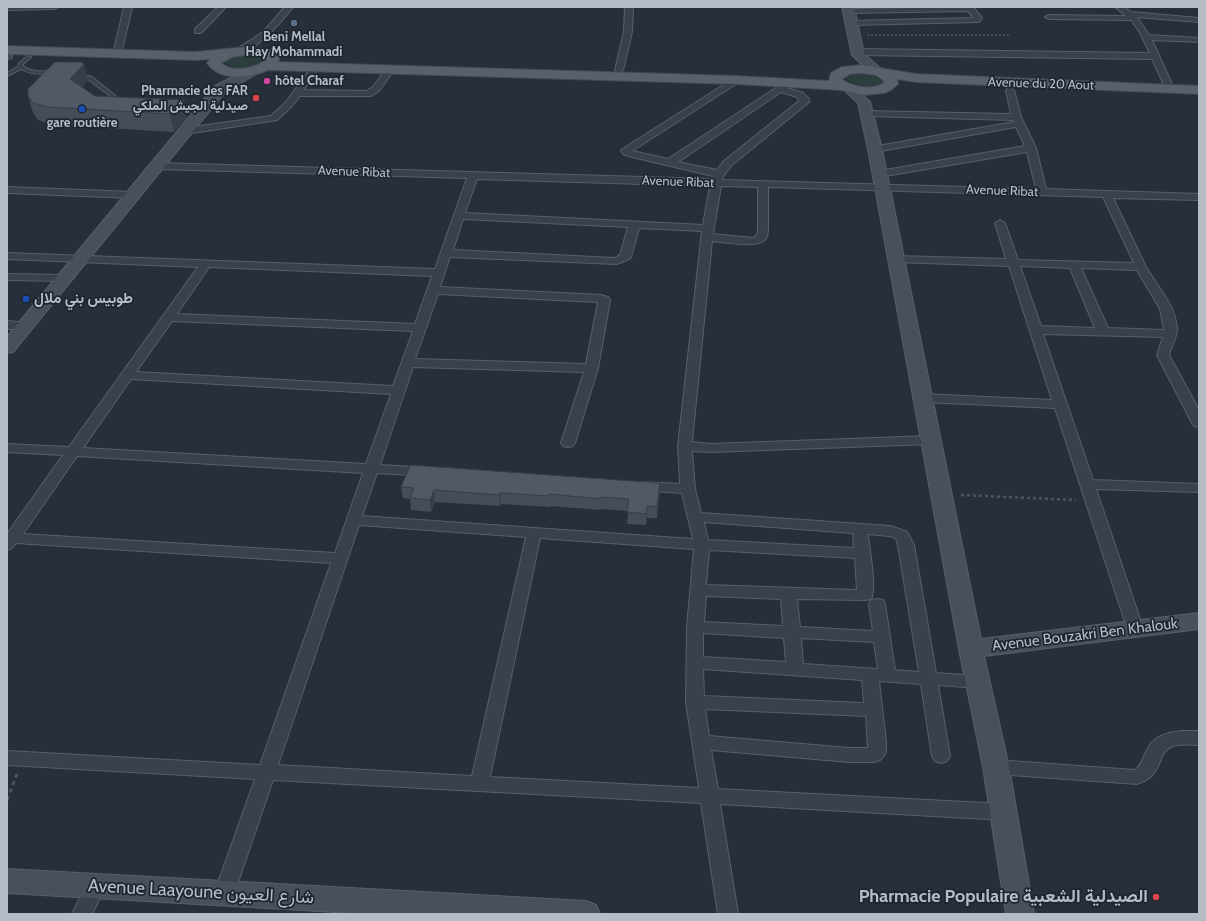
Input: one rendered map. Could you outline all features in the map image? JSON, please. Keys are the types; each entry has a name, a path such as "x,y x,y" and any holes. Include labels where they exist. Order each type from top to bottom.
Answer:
{"main road":[{"path":"219,68 214,63 216,60 235,52"},
{"path":"8,55 117,54 200,56 235,52 316,68 736,80 784,86 844,79"},
{"path":"8,55 25,62 158,61 219,68 236,72 254,70 268,58 374,63 804,75 844,79"},
{"name":"Avenue du 20 Aout","path":"1199,90 916,78 861,69 844,79 861,90 882,88 1199,95"},
{"path":"880,72 888,76 892,81 891,84 882,88"}],"street":[{"path":"7,8 54,7"},
{"path":"117,54 124,31 128,7"},
{"path":"198,31 222,7"},
{"path":"235,52 266,34 289,7"},
{"path":"619,70 628,32 629,7"},
{"path":"1119,7 1133,16 1139,24 1170,89"},
{"path":"1145,7 1146,16"},
{"path":"852,24 976,20 978,18 970,8 849,9 852,24 855,36 858,53 844,79 866,108 875,149 971,649 996,766 1020,914"},
{"path":"1191,9 1195,30"},
{"path":"1049,18 1146,16 1195,30"},
{"path":"1146,37 1195,30"},
{"path":"266,34 268,58"},
{"path":"858,53 1154,56"},
{"path":"858,53 880,72"},
{"path":"219,68 220,89"},
{"path":"186,131 274,118 286,108 316,68"},
{"path":"7,348 186,131 195,115 220,89 254,70"},
{"path":"298,93 368,94 376,89 390,70"},
{"path":"717,179 669,163 631,154 626,152 626,150 736,80"},
{"path":"669,163 784,86 800,95 804,100 804,102 728,163 717,179 708,233 685,446 688,489 702,545 695,627 695,702 728,914"},
{"path":"866,108 882,88"},
{"path":"1010,90 1018,121 1031,148 1042,193"},
{"path":"866,108 1018,121"},
{"path":"875,149 1018,121"},
{"path":"881,181 1031,148"},
{"name":"Avenue Ribat","path":"157,166 473,175 717,179 763,184 881,181 1042,193 1199,198"},
{"path":"224,894 473,175"},
{"path":"458,216 634,225 708,233 754,241 763,236 763,184"},
{"path":"7,190 133,195"},
{"path":"1107,195 1141,267 1167,313 1171,334 1164,345 1162,355 1199,423"},
{"path":"1000,223 1135,628"},
{"path":"446,253 617,261 625,257 634,225"},
{"path":"7,256 439,273"},
{"path":"896,259 1141,267"},
{"path":"9,542 206,264"},
{"path":"1074,265 1103,332"},
{"path":"7,277 64,278"},
{"path":"433,290 601,298 604,300 592,368 568,443"},
{"path":"169,317 420,328"},
{"path":"7,325 25,326"},
{"path":"1035,330 1171,334"},
{"path":"408,363 592,368"},
{"path":"128,375 398,390"},
{"path":"923,398 1060,404"},
{"path":"685,446 710,448 931,440"},
{"path":"7,448 442,473"},
{"path":"1087,484 1199,488"},
{"path":"632,485 688,489"},
{"path":"695,518 891,531 904,537 941,756"},
{"path":"353,520 702,545 863,553"},
{"path":"698,590 789,594 865,595 866,591 860,530"},
{"path":"479,784 534,533"},
{"path":"9,542 340,558"},
{"path":"789,594 795,669"},
{"path":"702,742 849,755 874,755 877,749 874,710 881,637 877,604"},
{"name":"Avenue Bouzakri Ben Khalouk","path":"971,649 1199,621"},
{"path":"695,627 792,631 881,637"},
{"path":"694,662 978,682"},
{"path":"695,702 874,710"},
{"path":"996,766 1137,777 1145,773 1150,767 1158,747 1167,741 1179,738 1199,738"},
{"path":"15,758 1004,812"},
{"name":"Avenue Laayoune شارع العيون","path":"7,881 224,894 345,908 586,914"},
{"path":"82,914 96,886"}],"lane":[{"path":"7,75 25,62 34,72 57,72"},
{"path":"70,73 82,74 90,78 126,106"}],"path":[{"path":"855,36 1010,35"},
{"path":"941,495 1092,501"},
{"path":"7,800 15,758"}],"shaded area":[{"path":"255,52 271,61 254,67 242,69 231,67 226,64 226,59 229,57"},
{"path":"868,70 888,80 878,85 865,86 853,84 845,77 846,75"}],"building":[{"path":"55,62 81,62 84,64 70,79 95,96 184,100 170,114 48,107 33,103 28,96 28,89"},
{"path":"411,465 660,483 657,507 647,506 646,514 627,512 629,499 601,497 601,499 550,494 549,496 500,493 499,495 434,490 430,500 410,498 414,488 401,487"}],"place":[{"name":"Beni Mellal Hay Mohammadi","path":"294,23"},
{"name":"hôtel Charaf","path":"267,81"},
{"name":"Pharmacie des FAR صيدلية الجيش الملكي","path":"256,98"},
{"name":"gare routière","path":"82,109"},
{"name":"طوبيس بني ملال","path":"26,299"},
{"name":"Pharmacie Populaire الصيدلية الشعبية","path":"1156,897"}]}
